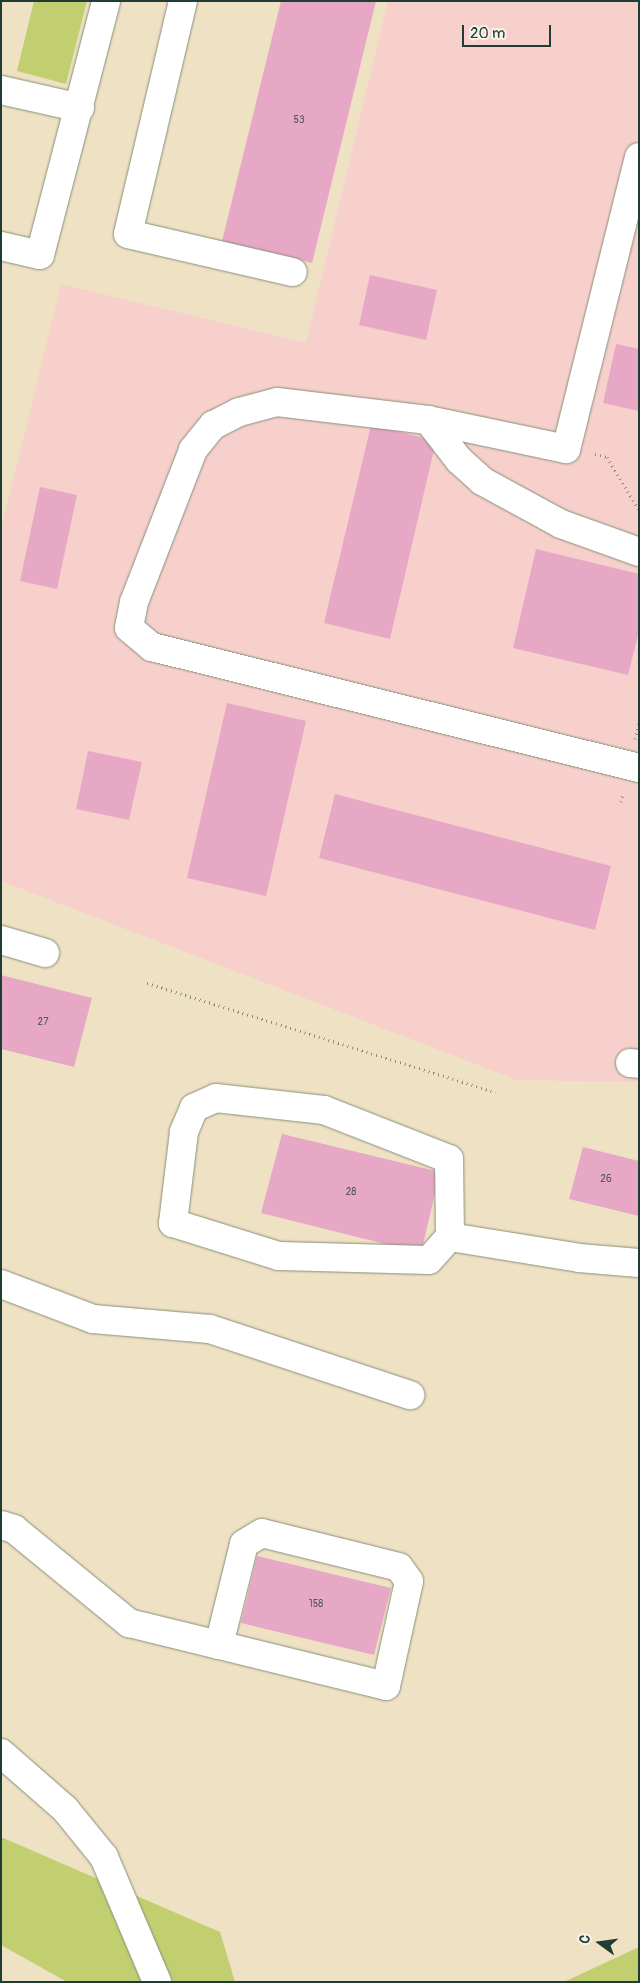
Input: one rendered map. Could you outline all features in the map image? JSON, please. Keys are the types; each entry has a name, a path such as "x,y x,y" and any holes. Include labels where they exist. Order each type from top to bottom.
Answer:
{"lane":[{"path":"1,246 40,255 80,108 106,1"},
{"path":"183,1 128,234 293,272"},
{"path":"1,90 80,108"},
{"path":"639,157 566,449 428,420 278,402 239,412 213,425 193,450 134,602 129,628 152,647 639,768"},
{"path":"428,420 459,460 482,481 561,524 639,552"},
{"path":"1,940 45,953"},
{"path":"216,1098 324,1110 449,1159 450,1237 429,1260 362,1261 279,1256 173,1223 184,1132 194,1108 216,1098"},
{"path":"450,1237 579,1258 639,1263"},
{"path":"1,1284 93,1319 210,1329 410,1395"},
{"path":"1,1525 14,1529 129,1623 218,1645 386,1686 410,1581 399,1567 262,1533 244,1544 218,1645"},
{"path":"1,1752 65,1809 104,1857 157,1982"}],"path":[{"path":"566,449 607,457 639,510"},
{"path":"147,983 495,1092"}],"shaded area":[{"path":"388,1 639,1 639,1082 517,1080 1,881 1,530 61,284 306,343"}],"green space":[{"path":"34,1 87,1 66,84 17,71"},
{"path":"1,1837 220,1932 235,1982 67,1982 1,1945"},
{"path":"639,1947 639,1982 566,1982 566,1981"}],"building":[{"path":"281,1 376,1 312,263 222,241"},
{"path":"370,275 437,290 426,340 359,325"},
{"path":"616,344 639,349 639,411 603,403"},
{"path":"371,425 436,441 390,639 324,623"},
{"path":"40,487 77,495 57,589 20,581"},
{"path":"536,549 639,574 639,631 628,675 513,648"},
{"path":"227,703 306,721 266,896 187,878"},
{"path":"88,751 142,762 129,820 76,809"},
{"path":"335,794 611,866 595,930 319,858"},
{"path":"1,975 92,998 74,1067 1,1049"},
{"path":"282,1134 440,1172 421,1253 261,1213"},
{"path":"583,1147 639,1161 639,1216 569,1199"},
{"path":"257,1556 391,1588 374,1655 241,1623"}]}
